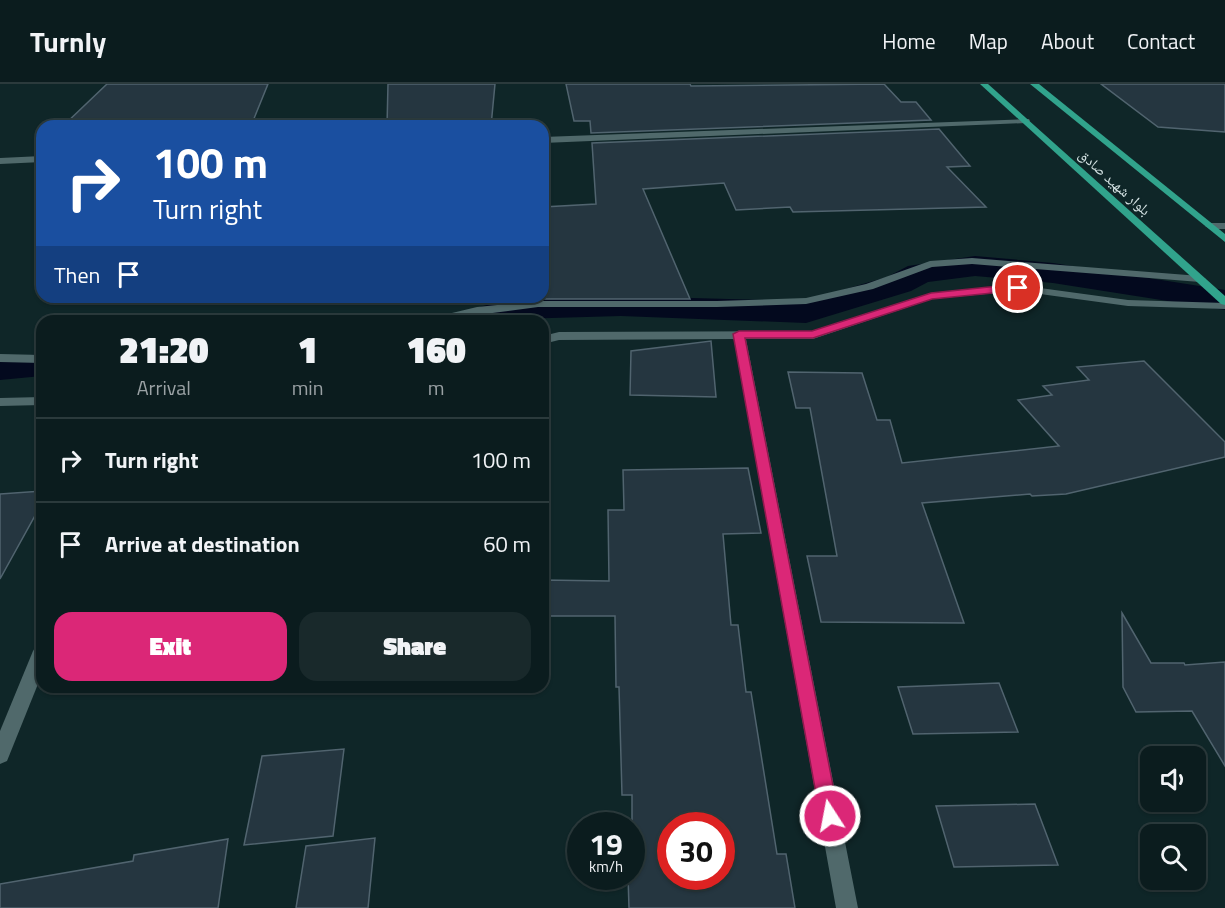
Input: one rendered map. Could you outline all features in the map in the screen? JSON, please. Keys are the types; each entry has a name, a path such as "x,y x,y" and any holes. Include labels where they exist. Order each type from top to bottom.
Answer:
{"main road":[{"name":"بلوار شهید صادق","path":"984,84 1225,304"},
{"name":"بلوار شهید صادق","path":"1034,84 1225,239"}],"street":[{"path":"549,140 1026,121"},
{"path":"0,161 36,159"},
{"path":"1210,226 1225,226"},
{"path":"460,315 538,304 717,304 806,301 869,287 930,264 972,261 1200,279"},
{"path":"549,338 559,336 813,335 931,296 1018,288 1128,303 1225,304"},
{"path":"739,334 847,908"},
{"path":"0,358 36,359"},
{"path":"0,402 36,401"},
{"path":"0,755 36,666"}],"building":[{"path":"107,84 268,84 253,120 69,120"},
{"path":"388,84 495,84 492,120 387,120"},
{"path":"566,84 690,84 691,86 884,84 901,102 916,102 931,120 591,133 590,121 574,121"},
{"path":"1101,84 1225,84 1225,132 1158,127"},
{"path":"939,129 970,166 947,167 986,207 793,212 790,207 736,210 724,183 643,189 690,299 549,299 549,207 596,204 592,143"},
{"path":"711,341 716,397 630,395 631,351"},
{"path":"1144,361 1225,442 1225,457 1066,494 1032,496 1030,494 922,503 964,623 821,622 807,556 837,556 810,408 796,408 788,372 862,373 877,420 890,420 902,463 1059,446 1018,400 1052,395 1043,386 1089,380 1077,367"},
{"path":"748,468 761,533 723,534 731,625 738,625 746,692 751,692 777,854 786,854 795,908 629,908 628,890 645,890 645,812 632,812 632,795 622,795 615,616 549,616 549,580 609,581 608,510 624,510 623,470"},
{"path":"36,491 36,514 0,579 0,494"},
{"path":"1122,613 1151,663 1184,663 1185,665 1225,662 1225,766 1192,711 1136,712 1123,687"},
{"path":"999,683 1018,732 913,734 898,687"},
{"path":"344,749 333,836 244,845 262,756"},
{"path":"1035,804 1058,865 954,867 936,806"},
{"path":"375,838 368,908 296,908 306,846"},
{"path":"228,839 218,908 0,908 0,884 133,861 134,855"}],"waterway":[{"path":"491,315 508,310 621,306 806,312 899,284 920,273 975,266 1053,273 1225,300"},
{"path":"0,369 36,366"}],"route":[{"path":"830,816 739,334 813,335 931,296 1018,288"}]}
